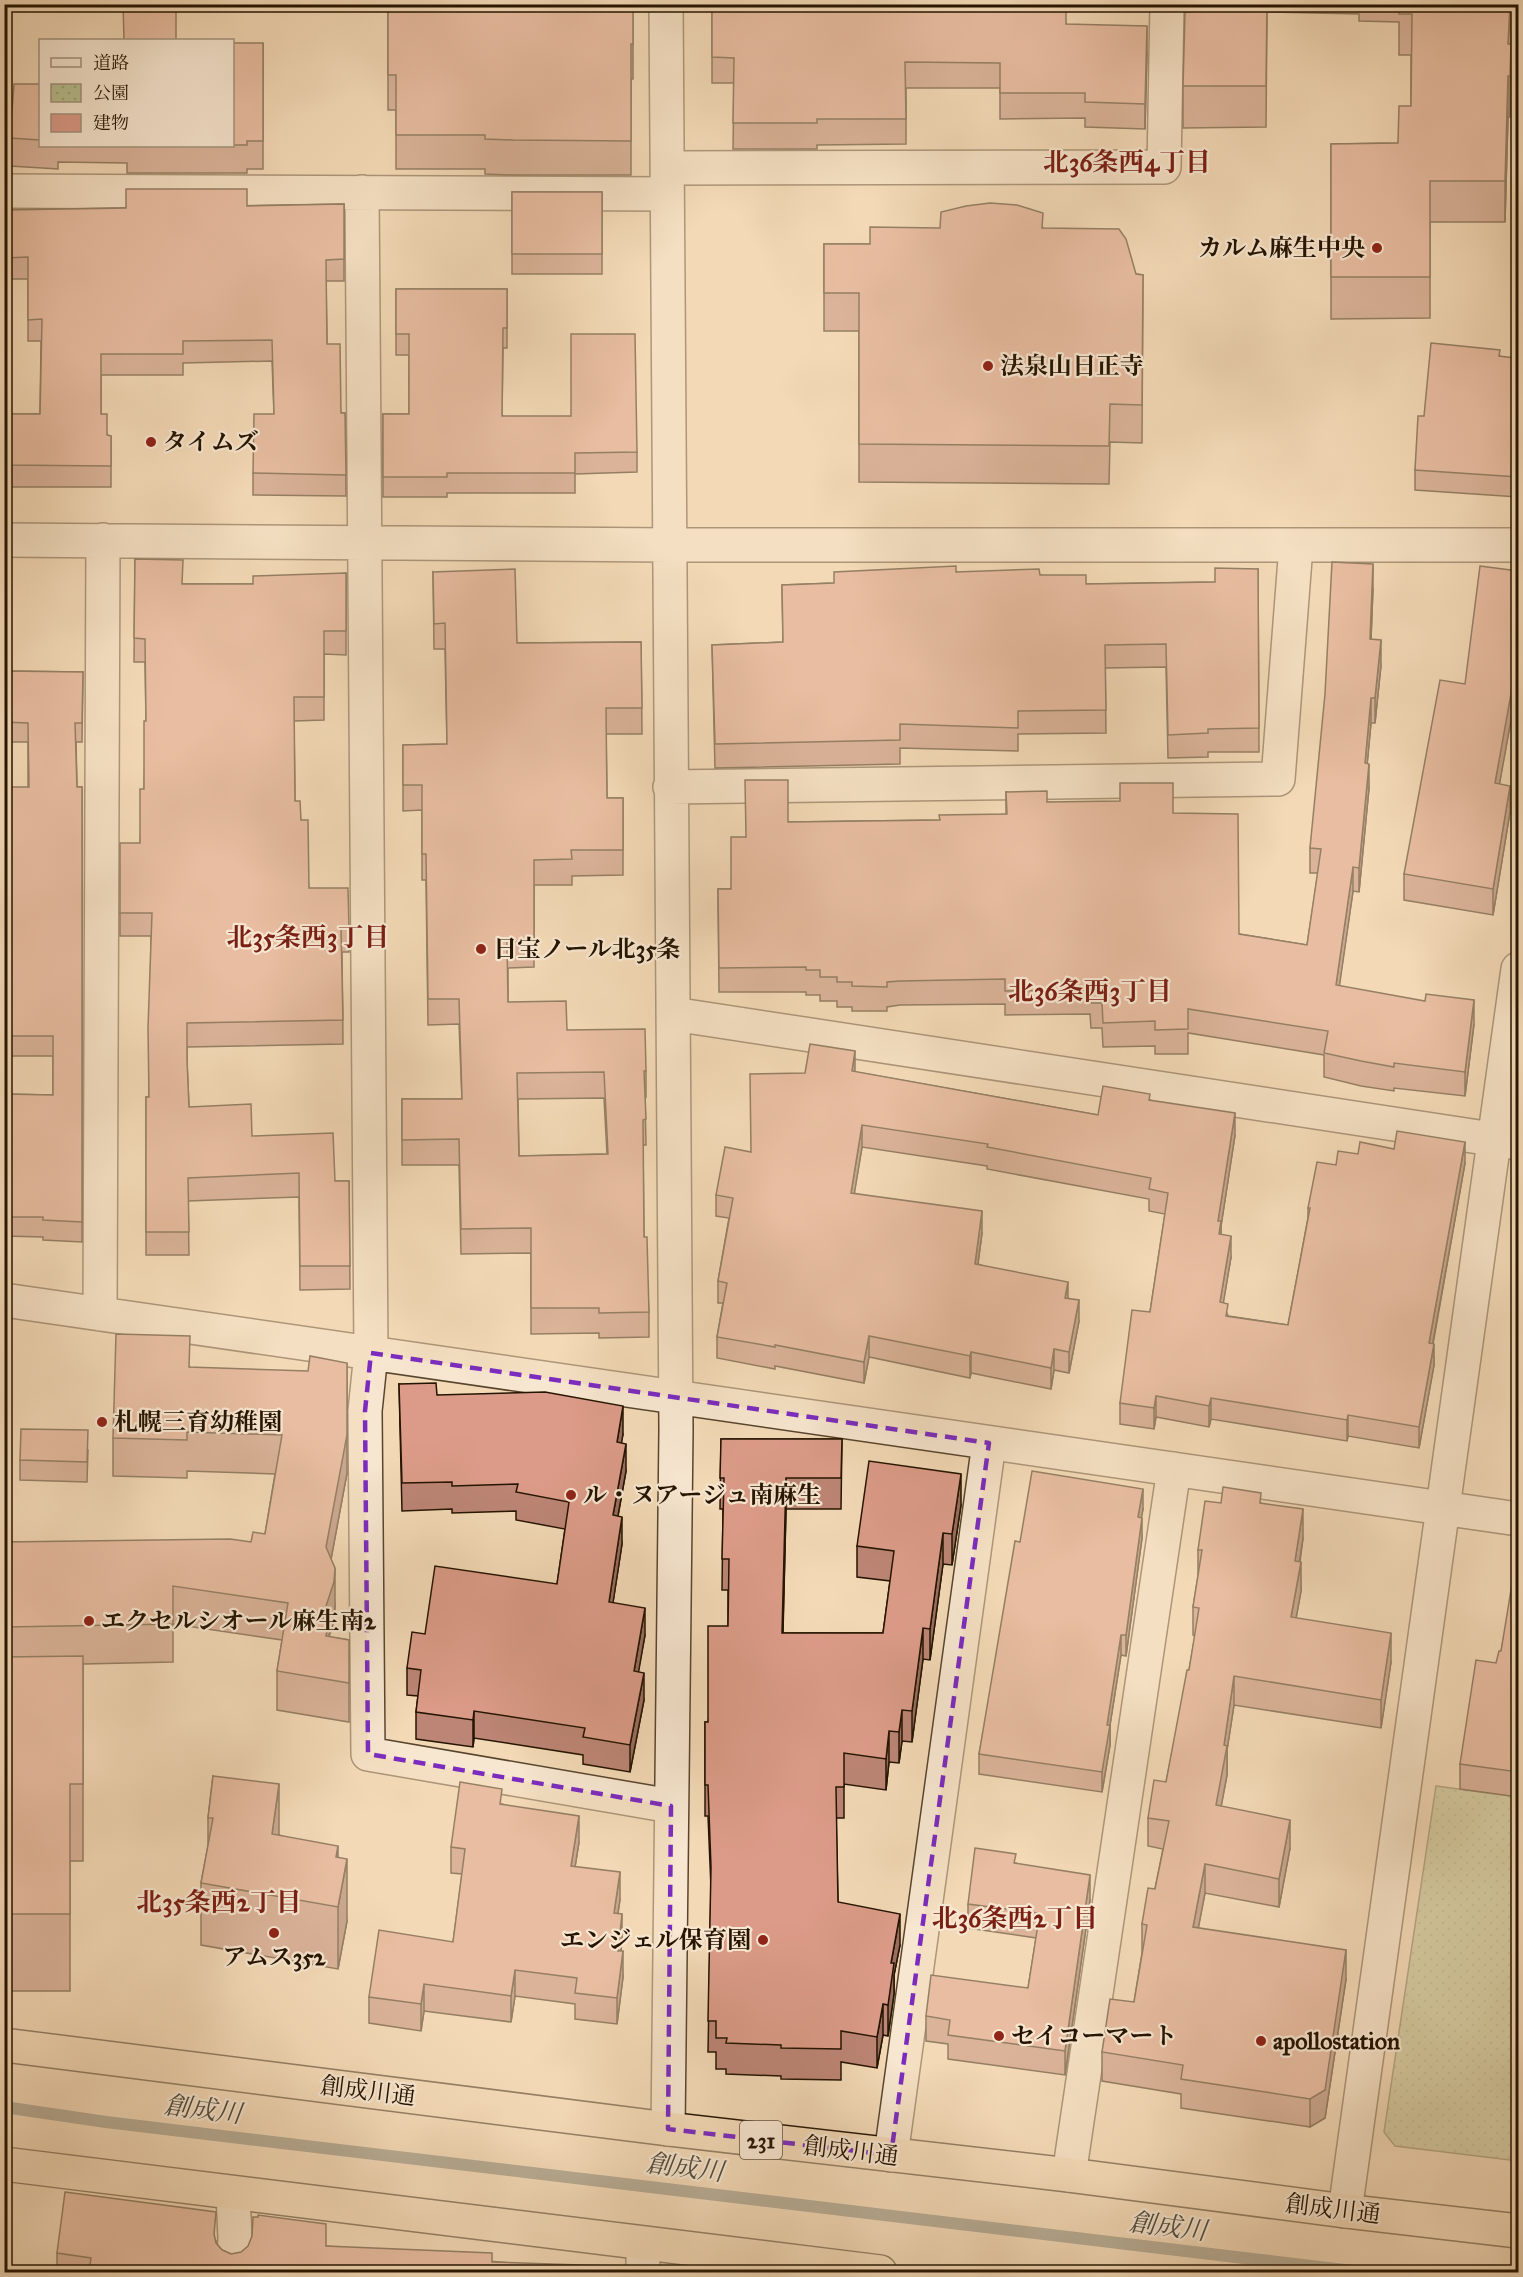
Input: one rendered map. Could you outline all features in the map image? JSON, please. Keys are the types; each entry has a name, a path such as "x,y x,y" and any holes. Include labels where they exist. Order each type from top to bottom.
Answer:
{"highway":[{"name":"創成川通","path":"4,2045 668,2129 1069,2175 1518,2231"},
{"path":"4,2164 233,2194 643,2258 879,2272"}],"street":[{"path":"666,4 676,1397 668,2129"},
{"path":"4,191 362,192 1164,167 1167,4"},
{"path":"362,192 371,1353 365,1411 368,1754 671,1806"},
{"path":"4,540 669,545 1518,545"},
{"path":"100,1314 103,540"},
{"path":"670,787 1278,779 1296,546"},
{"path":"1345,2211 1442,1508 1506,1141 1518,969"},
{"path":"673,1014 1506,1141"},
{"path":"4,1300 1518,1519"},
{"path":"891,2155 989,1443"},
{"path":"1069,2175 1174,1469"},
{"path":"233,2194 235,2238 233,2272"}],"highlighted area":[{"path":"371,1353 989,1443 891,2155 668,2129 671,1806 368,1754 365,1411"}],"green space":[{"path":"1436,1786 1518,1797 1518,2161 1395,2146 1384,2132"}],"building":[{"path":"123,4 176,4 176,39 124,39"},
{"path":"388,4 633,4 631,141 485,139 485,135 396,135 396,75 388,75"},
{"path":"712,4 1059,4 1059,8 1066,7 1066,24 1147,26 1145,104 1085,102 1085,93 1000,93 1000,63 905,62 906,119 817,119 817,123 733,123 734,58 712,57"},
{"path":"1210,4 1267,4 1266,86 1183,86 1185,12 1190,12 1190,7 1210,7"},
{"path":"1399,4 1510,4 1508,44 1511,44 1505,181 1430,181 1430,277 1331,277 1331,144 1398,143 1399,106 1411,106 1412,14 1399,14"},
{"path":"234,43 263,43 263,141 247,141 247,145 234,145"},
{"path":"14,84 39,84 39,140 10,138"},
{"path":"126,189 247,189 247,206 344,204 344,259 326,260 327,344 340,344 341,413 345,413 346,475 253,473 254,414 274,414 272,340 183,341 183,354 101,354 101,414 107,414 107,435 111,436 111,466 4,465 4,414 40,414 42,319 28,320 28,257 4,258 4,210 126,208"},
{"path":"512,192 602,192 602,254 512,254"},
{"path":"990,203 1017,205 1043,213 1042,228 1119,229 1126,239 1136,274 1143,275 1142,405 1110,404 1109,446 859,444 859,293 824,293 824,244 870,244 870,227 940,228 941,212"},
{"path":"396,289 507,289 507,328 503,328 502,416 571,416 571,334 635,334 637,452 575,453 575,473 447,473 447,477 383,477 383,414 409,414 409,334 396,334"},
{"path":"1431,343 1500,350 1499,356 1515,358 1512,381 1518,382 1514,423 1518,423 1518,477 1415,470 1418,416 1424,416"},
{"path":"135,559 183,560 182,584 253,584 253,576 346,573 346,631 324,631 324,697 294,697 295,801 300,801 301,820 308,820 309,888 348,888 349,929 341,929 343,1020 187,1023 187,1060 189,1107 251,1104 252,1136 333,1133 335,1181 349,1181 350,1266 300,1266 299,1173 188,1178 189,1232 146,1232 146,1097 149,1097 148,1028 152,913 120,913 120,843 140,843 140,789 144,789 145,639 134,638"},
{"path":"1332,562 1373,564 1370,639 1381,640 1375,698 1371,698 1365,763 1369,764 1359,868 1353,867 1336,985 1425,1001 1426,994 1474,1000 1465,1072 1394,1063 1394,1067 1324,1053 1328,1031 1188,1009 1188,1029 1155,1030 1155,1021 1103,1023 1102,1003 1091,1003 1090,990 1005,991 1005,979 900,981 887,982 887,987 852,986 852,982 837,982 837,977 820,977 820,970 806,970 806,967 719,968 718,889 731,889 731,837 746,837 745,780 788,780 788,822 940,820 939,815 1007,814 1006,792 1047,791 1047,802 1120,801 1120,783 1173,783 1173,813 1238,814 1239,934 1307,945 1321,849 1310,848 1325,694"},
{"path":"956,566 956,572 1039,569 1040,575 1086,575 1086,584 1215,582 1215,568 1258,569 1259,728 1208,729 1208,733 1168,735 1166,644 1105,645 1106,710 1018,711 1018,728 900,724 900,740 715,744 712,645 783,642 782,585 834,583 834,572"},
{"path":"1480,566 1518,571 1518,641 1495,783 1510,786 1493,889 1404,874 1440,680 1465,684"},
{"path":"515,569 517,643 641,642 642,708 606,708 607,798 623,798 623,850 571,850 572,859 534,860 534,941 507,942 508,1002 566,1001 567,1030 645,1029 644,1237 647,1237 649,1312 599,1313 599,1308 531,1308 531,1228 461,1229 459,1139 402,1140 402,1099 462,1099 459,999 428,999 426,854 422,854 422,785 403,785 403,745 447,744 445,623 434,624 433,572","holes":["604,1072 608,1154 519,1156 517,1073"]},
{"path":"4,671 83,672 82,723 75,723 77,787 82,787 82,1222 43,1220 43,1217 4,1217 4,1094 53,1095 53,1036 4,1036 6,787 29,787 28,723 4,722"},
{"path":"810,1044 855,1051 852,1071 1098,1115 1103,1086 1150,1094 1149,1100 1235,1113 1218,1221 1221,1221 1219,1234 1231,1236 1220,1302 1228,1304 1226,1316 1288,1325 1317,1162 1336,1165 1338,1151 1358,1154 1360,1142 1394,1149 1397,1131 1465,1142 1429,1343 1434,1344 1419,1427 1348,1415 1347,1420 1211,1398 1209,1406 1156,1396 1154,1408 1120,1403 1132,1310 1150,1312 1168,1193 1149,1189 1151,1178 987,1147 988,1144 862,1125 851,1193 982,1211 975,1264 1068,1282 1065,1298 1079,1300 1069,1352 1054,1349 1051,1368 971,1352 970,1356 869,1336 864,1362 775,1345 775,1347 717,1337 727,1283 718,1281 733,1198 716,1195 725,1147 751,1152 750,1074 805,1073"},
{"path":"116,1334 190,1336 189,1367 308,1371 310,1356 347,1363 347,1435 326,1547 335,1568 334,1582 322,1618 329,1620 326,1636 349,1640 349,1683 277,1671 288,1603 173,1586 173,1624 6,1627 5,1542 230,1539 251,1542 253,1532 265,1534 282,1435 187,1432 187,1440 113,1438"},
{"path":"436,1383 437,1395 545,1392 623,1406 617,1442 626,1444 613,1515 622,1517 609,1602 645,1608 634,1671 644,1673 630,1745 583,1737 585,1728 474,1711 473,1720 416,1712 421,1670 407,1668 412,1632 425,1634 435,1566 557,1584 569,1502 516,1492 518,1484 452,1486 452,1482 402,1483 399,1384"},
{"path":"21,1429 88,1430 87,1462 20,1460"},
{"path":"721,1439 842,1439 841,1478 786,1478 782,1633 883,1633 894,1551 857,1546 869,1461 961,1474 952,1534 943,1533 930,1629 923,1628 912,1711 902,1710 899,1732 889,1731 886,1759 844,1753 844,1787 836,1787 838,1902 900,1914 891,1963 894,1963 888,2005 883,2004 877,2037 841,2031 841,2049 781,2048 781,2045 726,2043 727,2038 716,2038 716,2021 708,2021 711,1867 708,1785 705,1785 705,1722 708,1722 708,1626 728,1626 729,1559 722,1559 724,1478 720,1478"},
{"path":"1032,1471 1143,1489 1138,1517 1142,1518 1126,1635 1121,1635 1102,1772 979,1754 1015,1541 1020,1542"},
{"path":"1223,1487 1261,1493 1260,1503 1303,1509 1295,1561 1301,1562 1291,1617 1391,1633 1381,1700 1234,1676 1224,1745 1227,1746 1216,1805 1290,1820 1279,1879 1205,1864 1193,1927 1346,1950 1325,2090 1310,2099 1181,2079 1183,2065 1102,2052 1110,1999 1134,2002 1147,1925 1142,1924 1148,1888 1155,1889 1169,1821 1148,1818 1154,1780 1166,1782 1187,1670 1189,1670 1199,1608 1193,1607 1202,1550 1198,1550 1205,1501 1221,1503"},
{"path":"1514,1572 1518,1573 1518,1772 1460,1764 1476,1660 1496,1663 1499,1651 1501,1651"},
{"path":"83,1656 83,1784 70,1784 70,1914 4,1914 4,1657"},
{"path":"213,1776 279,1784 272,1834 338,1846 336,1857 347,1859 338,1907 201,1883 213,1818 208,1818"},
{"path":"460,1782 502,1789 500,1804 579,1816 571,1866 620,1872 614,1913 622,1914 618,1951 623,1951 617,1998 575,1993 577,1978 515,1970 511,1996 424,1984 421,2004 369,1997 379,1930 453,1942 465,1849 451,1847"},
{"path":"975,1848 1016,1854 1014,1863 1090,1875 1065,2051 948,2035 950,2020 926,2016 931,1975 1028,1988 1039,1918 1036,1918 1037,1913 968,1904"},
{"path":"65,2192 216,2212 214,2234 216,2243 222,2250 231,2254 241,2252 248,2246 252,2236 253,2217 258,2217 258,2215 326,2224 326,2246 492,2253 492,2262 609,2266 609,2272 202,2272 186,2270 185,2272 89,2272 91,2258 57,2253"}],"waterway":[{"name":"創成川","path":"4,2107 106,2122 1361,2272"}],"place":[{"name":"カルム麻生中央","path":"1377,248"},
{"name":"法泉山日正寺","path":"988,366"},
{"name":"タイムズ","path":"151,442"},
{"name":"日宝ノール北35条","path":"481,949"},
{"name":"札幌三育幼稚園","path":"102,1422"},
{"name":"ル・ヌアージュ南麻生","path":"571,1495"},
{"name":"エクセルシオール麻生南2","path":"89,1621"},
{"name":"アムス352","path":"274,1933"},
{"name":"エンジェル保育園","path":"763,1940"},
{"name":"セイコーマート","path":"999,2036"},
{"name":"apollostation","path":"1261,2041"}],"district":[{"name":"北36条西4丁目","path":"1127,162"},
{"name":"北35条西3丁目","path":"308,937"},
{"name":"北36条西3丁目","path":"1090,991"},
{"name":"北35条西2丁目","path":"219,1902"},
{"name":"北36条西2丁目","path":"1015,1918"}]}
